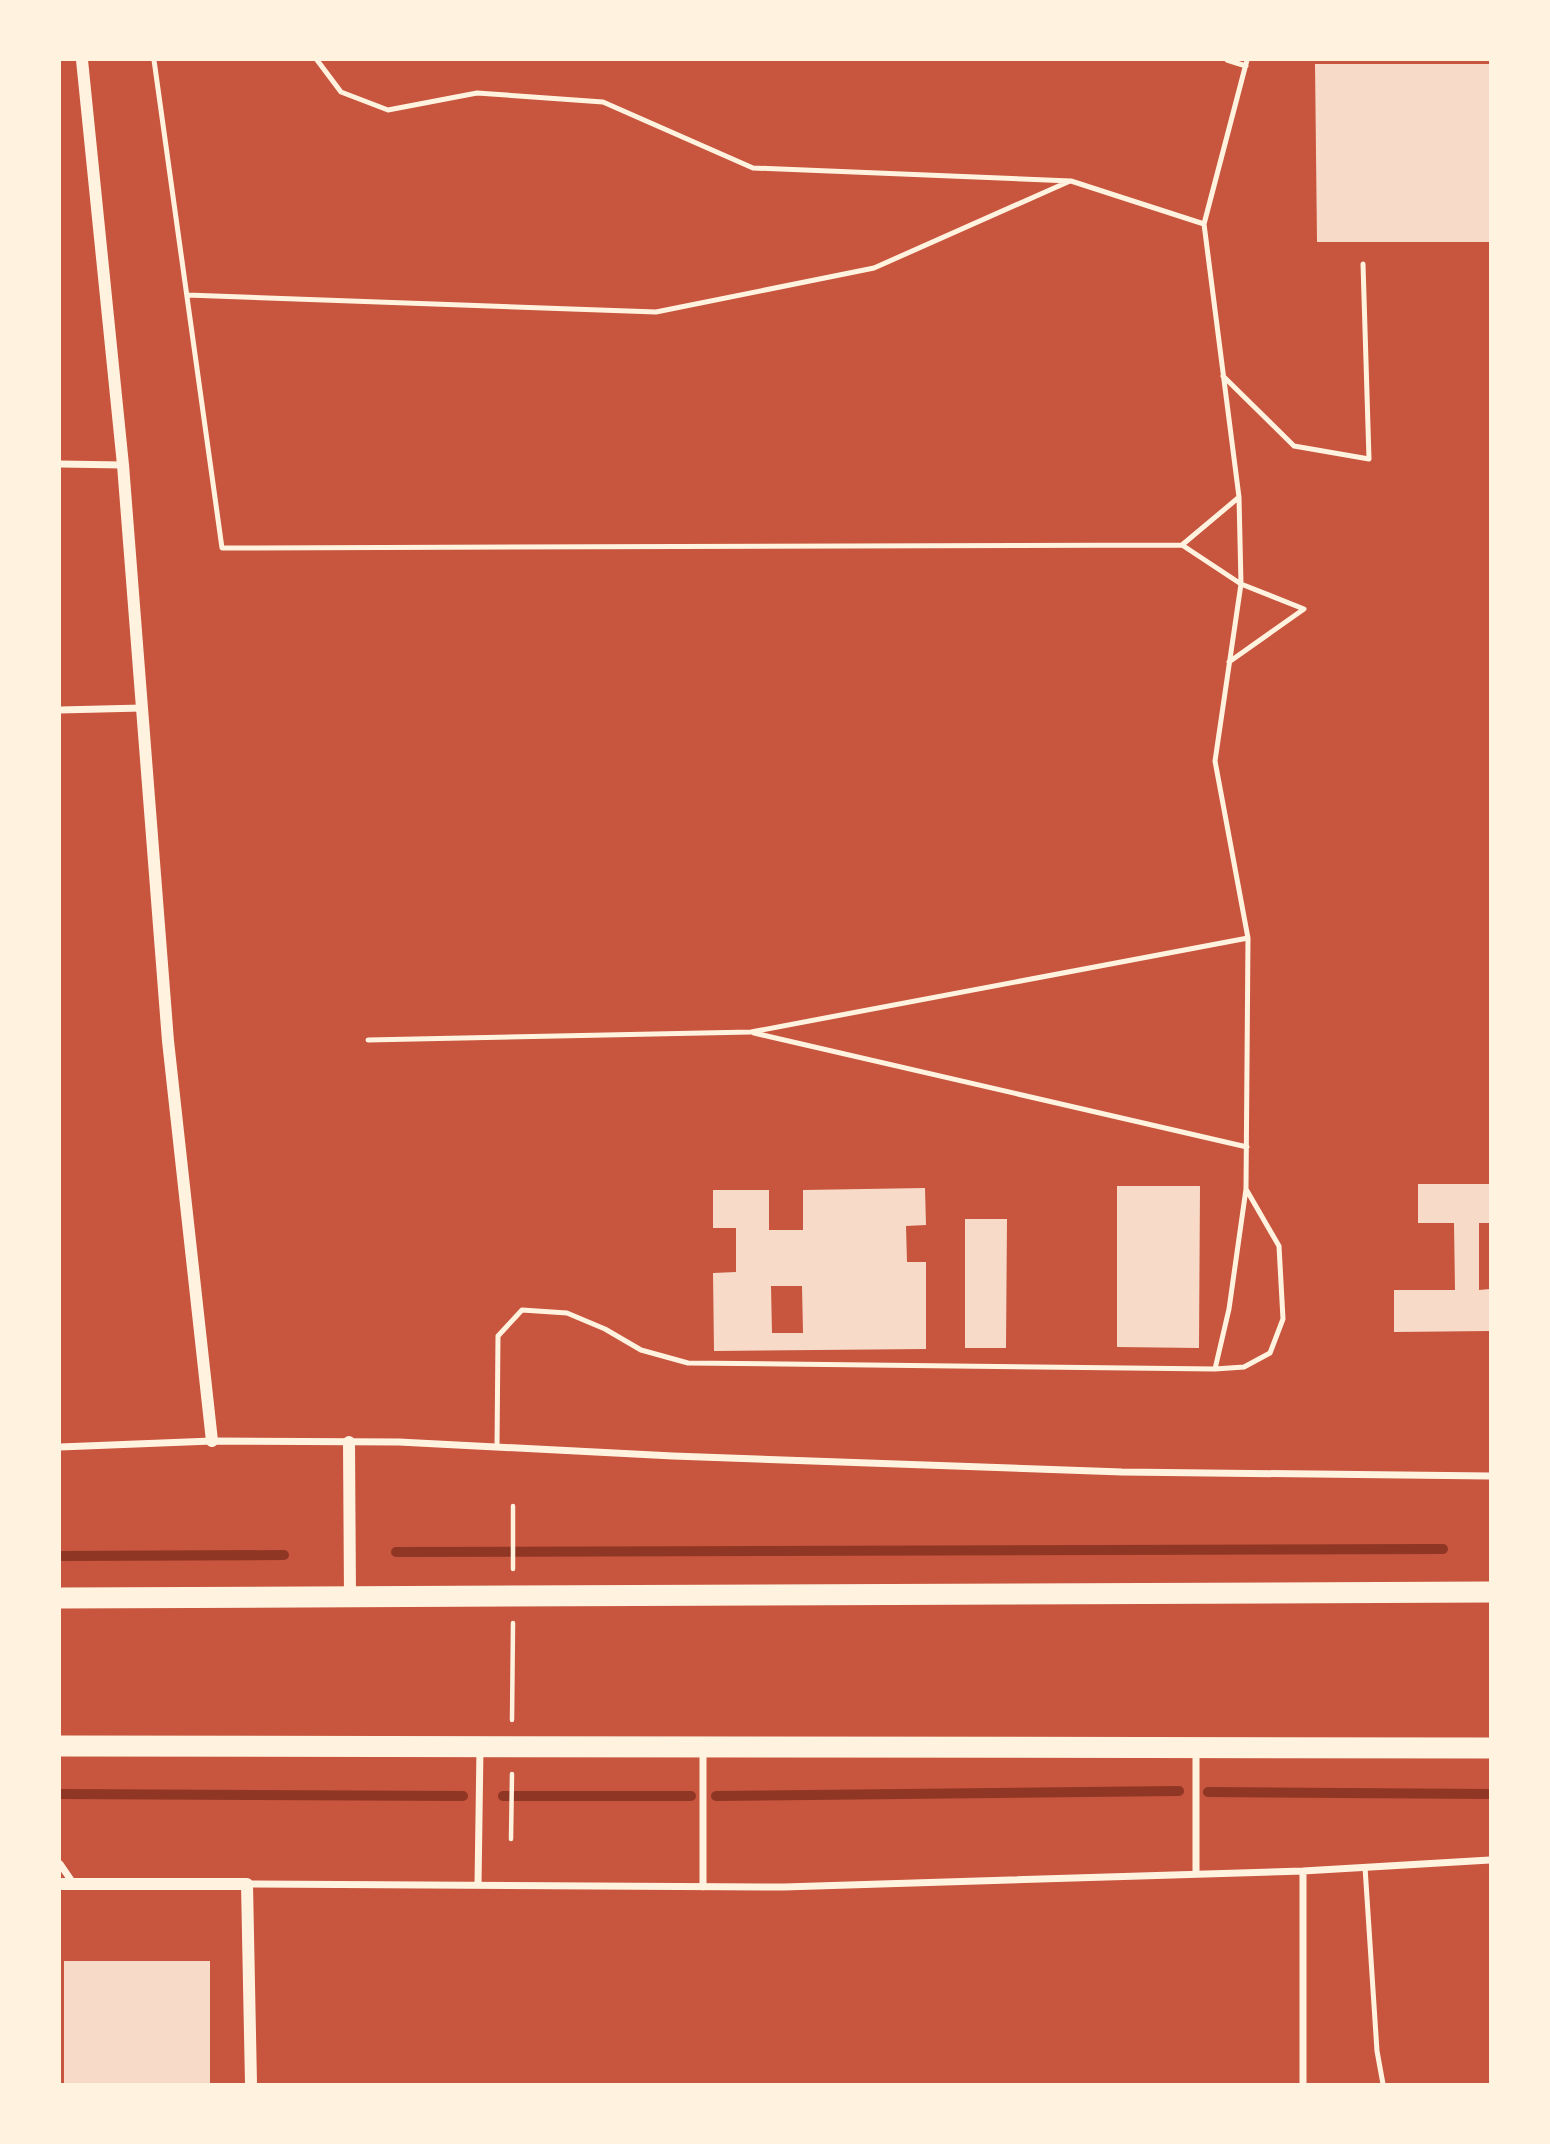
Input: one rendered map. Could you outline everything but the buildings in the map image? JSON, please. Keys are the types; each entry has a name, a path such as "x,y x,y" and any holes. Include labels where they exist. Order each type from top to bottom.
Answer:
{"highway":[{"path":"60,1598 1490,1592"},
{"path":"60,1746 1490,1748"}],"street":[{"path":"82,60 123,465 168,1041 212,1441"},
{"path":"60,464 123,465"},
{"path":"60,709 142,708"},
{"path":"60,1447 212,1441 349,1442 1122,1472 1490,1476"},
{"path":"349,1442 350,1597"},
{"path":"478,1885 480,1747"},
{"path":"703,1747 704,1886"},
{"path":"1196,1748 1196,1874"},
{"path":"60,1884 704,1886 1303,1871 1490,1860"},
{"path":"60,1864 74,1885"},
{"path":"1303,1871 1303,2084"},
{"path":"247,1884 251,2084"}],"lane":[{"path":"154,60 222,548 1182,545 1241,584 1304,609 1229,662"},
{"path":"317,60 341,92 388,110 477,93 603,102 753,168 1071,181 1204,224"},
{"path":"1215,1370 1229,1309 1246,1189 1247,1147 1248,938 1215,761 1241,584 1239,497 1204,224 1247,63 1227,60"},
{"path":"187,295 656,312 874,268 1071,181"},
{"path":"1223,376 1294,446 1369,459 1363,264"},
{"path":"1182,545 1239,497"},
{"path":"368,1040 751,1032 1248,938"},
{"path":"751,1032 1247,1147"},
{"path":"497,1447 498,1336 522,1310 567,1313 605,1329 641,1350 688,1363 1215,1370 1244,1367 1270,1353 1283,1319 1279,1246 1246,1189"},
{"path":"1364,1867 1377,2051 1383,2084"}],"path":[{"path":"513,1506 513,1575"},
{"path":"512,1728 513,1617"},
{"path":"511,1839 512,1770"}],"waterway":[{"path":"396,1552 1443,1549"},
{"path":"60,1556 284,1555"},
{"path":"716,1796 1179,1791"},
{"path":"1208,1792 1490,1794"},
{"path":"60,1794 463,1796"},
{"path":"503,1796 691,1796"}]}
